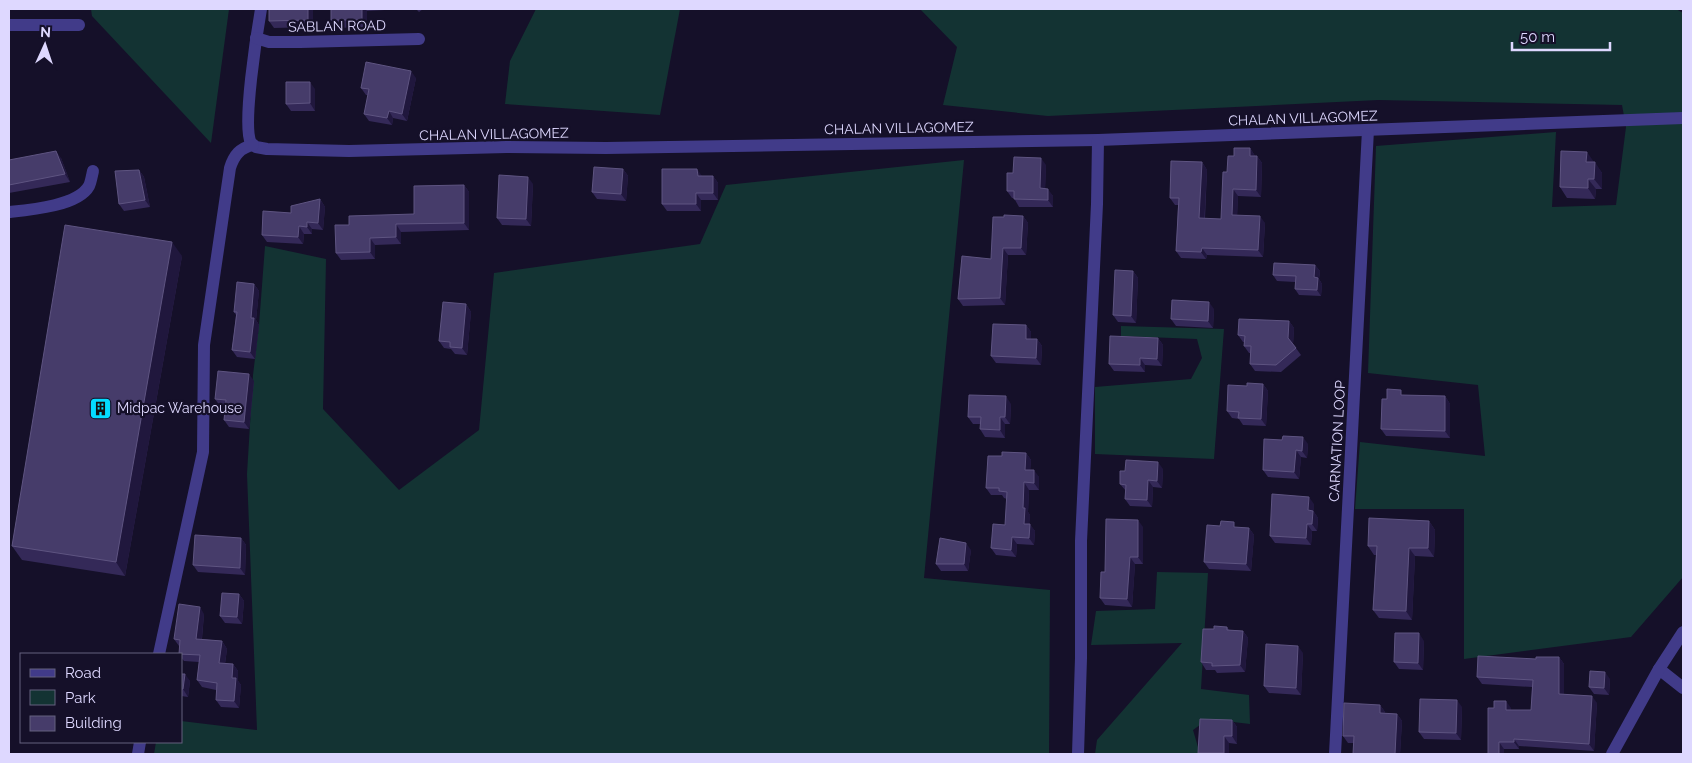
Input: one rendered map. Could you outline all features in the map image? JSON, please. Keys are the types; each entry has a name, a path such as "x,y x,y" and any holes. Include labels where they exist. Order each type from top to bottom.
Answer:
{"street":[{"path":"159,653 203,452 204,345 230,168 233,158 240,151 245,147 253,145 250,141 248,128 256,38 261,9"},
{"path":"9,25 79,25"},
{"name":"SABLAN ROAD","path":"256,38 269,42 419,39"},
{"name":"CHALAN VILLAGOMEZ","path":"253,145 267,149 349,152 508,147 606,148 1098,140 1683,118"},
{"name":"CARNATION LOOP","path":"1335,754 1368,130"},
{"path":"1078,754 1081,658 1081,541 1098,140"},
{"path":"9,212 49,206 71,200 81,195 89,186 93,171"},
{"path":"1612,754 1683,632"},
{"path":"1660,669 1683,688"}],"green space":[{"path":"91,9 229,9 211,143 92,16"},
{"path":"536,9 680,9 660,115 505,104 510,61"},
{"path":"920,9 1676,9 1683,13 1683,577 1631,637 1464,659 1464,509 1355,509 1360,442 1485,456 1478,385 1368,373 1376,146 1556,132 1552,207 1616,205 1626,127 1622,105 1378,100 1048,116 943,105 957,47"},
{"path":"964,160 924,578 1050,590 1049,754 154,754 156,743 182,743 182,721 257,730 247,474 253,375 265,246 326,259 323,409 399,490 479,430 494,273 700,244 726,185"},
{"path":"1121,326 1224,329 1214,459 1095,454 1095,387 1191,379 1202,358 1197,339 1121,336"},
{"path":"1157,572 1208,573 1201,689 1249,695 1250,724 1208,719 1193,730 1200,754 1095,754 1097,740 1182,643 1091,645 1096,611 1155,609"}],"building":[{"path":"269,9 308,9 308,20 269,21"},
{"path":"331,9 362,9 362,20 331,20"},
{"path":"366,62 411,71 402,114 389,111 387,118 364,114 369,89 361,88"},
{"path":"286,82 310,82 310,103 286,104"},
{"path":"1234,148 1250,148 1250,156 1257,156 1256,190 1233,189 1232,215 1260,216 1258,250 1202,248 1201,252 1176,251 1179,198 1170,198 1171,161 1202,162 1199,218 1221,219 1223,172 1227,172 1228,156 1234,156"},
{"path":"56,151 65,174 9,185 9,160"},
{"path":"1561,151 1587,152 1586,162 1595,162 1594,179 1588,179 1588,188 1560,187"},
{"path":"1014,157 1041,158 1040,188 1048,189 1048,200 1014,199 1014,191 1007,191 1007,173 1013,173"},
{"path":"594,167 623,169 621,194 592,192"},
{"path":"662,169 697,169 698,176 713,176 713,193 696,193 696,204 662,204"},
{"path":"139,170 145,200 119,204 115,171"},
{"path":"499,175 528,177 526,219 497,218"},
{"path":"464,185 464,223 396,224 396,237 370,238 370,252 336,253 335,225 349,225 349,216 414,214 414,186"},
{"path":"320,199 318,223 307,222 307,227 299,226 298,237 262,235 263,211 291,213 291,206"},
{"path":"1004,215 1023,216 1021,248 1003,248 1000,298 958,299 962,256 991,259 993,217 1004,217"},
{"name":"Midpac Warehouse","path":"65,225 172,242 116,562 12,546"},
{"path":"1274,263 1315,265 1314,277 1318,278 1317,290 1295,289 1296,276 1273,275"},
{"path":"1115,270 1133,271 1131,316 1113,315"},
{"path":"237,282 254,284 251,318 254,318 250,352 232,350 237,312 234,312"},
{"path":"1172,300 1209,302 1208,321 1171,319"},
{"path":"443,302 466,304 462,348 450,347 450,342 439,341"},
{"path":"1239,319 1289,321 1288,338 1296,348 1276,365 1250,364 1251,346 1244,346 1245,336 1238,335"},
{"path":"993,324 1026,325 1026,339 1037,339 1036,358 991,356"},
{"path":"1110,336 1158,338 1157,359 1140,358 1140,365 1109,364"},
{"path":"218,371 249,374 244,422 224,420 226,400 215,399"},
{"path":"1247,383 1263,384 1261,419 1238,418 1239,412 1227,411 1228,385 1247,386"},
{"path":"1387,389 1401,390 1401,395 1445,396 1445,431 1381,429 1382,399 1387,399"},
{"path":"969,395 1006,396 1005,417 1000,417 1000,430 980,429 981,417 968,417"},
{"path":"1283,436 1303,437 1302,451 1296,450 1294,472 1263,470 1264,439 1282,440"},
{"path":"1002,452 1026,453 1025,470 1034,470 1034,483 1024,482 1024,524 1030,524 1029,538 1012,537 1011,550 991,548 993,524 1005,525 1007,492 999,491 999,488 986,488 988,456 1002,456"},
{"path":"1126,460 1158,462 1157,481 1148,480 1147,500 1125,499 1126,485 1120,484 1120,471 1125,471"},
{"path":"1272,494 1309,497 1308,510 1313,511 1312,524 1307,524 1306,538 1270,536"},
{"path":"1369,518 1429,521 1428,548 1409,548 1406,611 1373,610 1377,546 1368,546"},
{"path":"1106,519 1138,520 1138,557 1130,557 1127,599 1100,598 1101,572 1105,572"},
{"path":"1221,521 1234,522 1234,527 1249,528 1246,564 1204,562 1207,525 1220,526"},
{"path":"195,535 241,538 240,568 193,565"},
{"path":"940,538 966,543 964,564 936,564"},
{"path":"222,593 239,594 237,617 220,616"},
{"path":"179,604 200,607 196,639 222,641 219,663 233,664 232,678 236,678 234,701 216,700 217,683 197,680 200,655 179,653 180,640 174,639"},
{"path":"1214,626 1227,627 1227,630 1243,631 1240,665 1212,666 1212,663 1201,662 1203,629 1214,629"},
{"path":"1395,633 1419,633 1418,663 1394,662"},
{"path":"1266,644 1298,646 1296,688 1264,686"},
{"path":"1478,656 1536,659 1536,657 1559,657 1559,694 1592,696 1589,744 1514,739 1514,742 1499,742 1499,754 1488,754 1488,708 1494,708 1494,701 1506,701 1506,710 1531,710 1533,680 1477,677"},
{"path":"1590,671 1605,672 1604,688 1589,687"},
{"path":"182,674 185,674 183,689"},
{"path":"1420,699 1457,700 1456,733 1419,732"},
{"path":"1344,703 1380,705 1380,713 1397,714 1395,754 1353,754 1354,736 1343,736"},
{"path":"1200,719 1232,720 1232,736 1224,736 1224,753 1198,753"}],"place":[{"name":"Midpac Warehouse","path":"101,408"}]}
